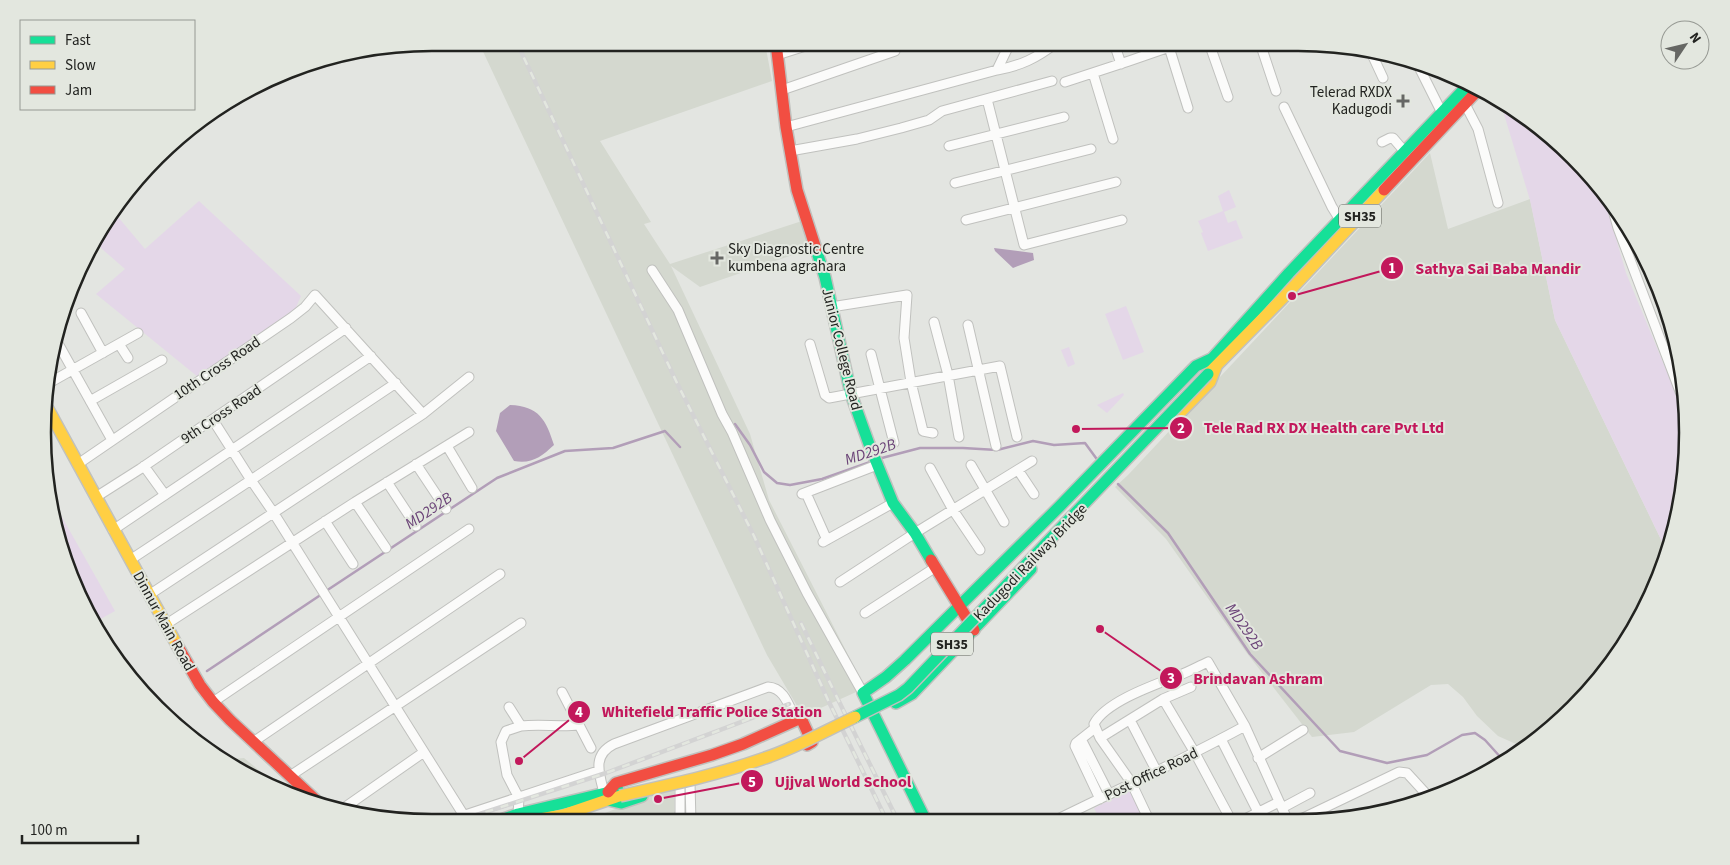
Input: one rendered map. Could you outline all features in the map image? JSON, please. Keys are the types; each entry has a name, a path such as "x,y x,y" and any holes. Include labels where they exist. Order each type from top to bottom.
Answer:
{"main road":[{"name":"Junior College Road","path":"777,51 786,126 797,190 825,277 851,394 893,504 915,533 974,630"},
{"name":"SH35","path":"1214,362 1340,220 1464,90"},
{"name":"SH35","path":"1214,362 1348,229 1474,95"},
{"name":"Kadugodi Railway Bridge","path":"612,794 747,765 791,748 899,695 1010,584 1214,362"},
{"path":"873,713 912,694 1210,382 1214,362 1196,366 1060,506 892,672 863,692 873,713 923,814"},
{"name":"Dinnur Main Road","path":"52,416 165,625 200,685 213,702 253,742 309,794"},
{"path":"800,718 812,742 800,750 753,768 685,784 622,803 612,794 616,783 743,744 800,718"},
{"name":"SH35","path":"535,814 612,794"}],"street":[{"path":"777,55 789,51"},
{"path":"782,90 895,51"},
{"path":"997,70 1006,51"},
{"path":"786,126 1023,64 1044,51"},
{"path":"1117,51 1121,64"},
{"path":"1065,82 1158,51"},
{"path":"1170,51 1188,108"},
{"path":"1212,51 1228,98"},
{"path":"1263,51 1276,91"},
{"path":"1374,60 1383,78"},
{"path":"1421,71 1442,113"},
{"path":"1093,73 1113,139"},
{"path":"790,151 857,139 901,128 929,120 942,111 1052,81"},
{"path":"987,99 1024,244 1122,220"},
{"path":"1465,104 1478,128 1498,202"},
{"path":"1284,107 1340,220 1348,229"},
{"path":"948,146 1064,117"},
{"path":"1382,142 1393,138 1404,152"},
{"path":"955,183 1091,149"},
{"path":"966,220 1116,182"},
{"path":"1627,241 1673,371"},
{"path":"652,270 678,310 770,520 807,593 863,692"},
{"name":"10th Cross Road","path":"78,464 291,318 305,307 315,295 346,328"},
{"path":"831,307 907,295 904,338 911,382 923,431 933,433"},
{"path":"81,313 103,353"},
{"path":"934,322 948,375 959,437"},
{"path":"968,325 980,370 996,446"},
{"path":"346,328 423,414"},
{"name":"9th Cross Road","path":"96,497 213,420 346,328"},
{"path":"56,379 138,334"},
{"path":"119,344 128,358"},
{"path":"810,344 825,395 829,398 1000,366 1017,437"},
{"path":"61,348 112,440"},
{"path":"871,354 894,444"},
{"path":"113,530 371,356"},
{"path":"90,401 162,360"},
{"path":"149,595 423,414 469,377"},
{"path":"130,560 396,383"},
{"path":"213,420 463,814"},
{"path":"165,625 325,521 469,432"},
{"path":"447,446 472,488"},
{"path":"840,582 1032,461"},
{"path":"416,464 446,509"},
{"path":"877,465 804,494 825,541 849,526 893,504"},
{"path":"144,466 165,495"},
{"path":"971,466 1004,522"},
{"path":"930,468 953,510 980,550"},
{"path":"1018,470 1034,494"},
{"path":"387,482 416,526"},
{"path":"355,502 386,548"},
{"path":"325,521 353,564"},
{"path":"213,702 469,529"},
{"path":"866,613 936,568"},
{"path":"253,742 500,574"},
{"path":"290,776 521,623"},
{"path":"1147,814 1131,782 1100,738 1094,724 1104,712 1143,688 1180,675 1208,662 1245,726 1284,814"},
{"path":"612,794 598,771 601,756 614,744 768,687 782,692 796,720"},
{"path":"1100,738 1163,699 1190,688"},
{"path":"562,692 591,748"},
{"path":"1163,699 1228,814"},
{"path":"509,707 521,726"},
{"path":"1130,720 1157,772"},
{"path":"520,814 519,798 508,775 501,742 506,731 531,725 562,727 579,725"},
{"name":"Post Office Road","path":"1068,814 1131,782 1157,772 1245,726"},
{"path":"1095,728 1076,743 1075,746 1100,798"},
{"path":"1258,758 1303,730"},
{"path":"1082,739 1109,794"},
{"path":"1221,739 1258,812"},
{"path":"349,804 424,752"},
{"path":"479,814 598,771"},
{"path":"1313,813 1399,772 1407,773 1424,792"},
{"path":"685,784 690,814"},
{"path":"681,814 685,784"},
{"path":"1254,814 1310,793"}],"shaded area":[{"path":"483,51 766,51 772,81 600,141 651,222 644,224 670,264 802,221 810,249 700,287 671,266 750,434 769,500 865,688 803,716 767,655"},
{"path":"1503,112 1530,130 1567,163 1600,200 1609,213 1626,273 1676,395 1679,432 1678,457 1671,507 1663,543 1555,320 1530,200"},
{"path":"1430,153 1448,229 1530,199 1555,320 1663,543 1650,578 1628,623 1600,665 1567,702 1530,735 1517,744 1498,736 1477,716 1463,697 1448,684 1431,685 1354,732 1312,737 1246,652 1166,539 1115,487"},
{"path":"1229,190 1236,207 1224,212 1228,223 1236,220 1243,238 1208,251 1198,221 1223,211 1218,196"},
{"path":"199,201 301,296 294,312 198,377 96,294 125,269 100,247 118,217 145,249"},
{"path":"994,248 1033,253 1034,260 1013,268"},
{"path":"1126,306 1144,352 1123,360 1105,314"},
{"path":"1069,347 1075,364 1068,367 1061,350"},
{"path":"1123,393 1124,395 1107,413 1097,405"},
{"path":"510,405 528,408 535,412 548,428 554,445 536,459 520,462 514,461 496,431 500,413"},
{"path":"61,514 115,611 100,619 71,555"},
{"path":"244,758 263,773 242,763 236,759"},
{"path":"674,787 676,814 602,814"},
{"path":"1131,790 1142,814 1097,814 1094,808"}],"waterway":[{"name":"MD292B","path":"735,424 750,445 764,472 777,483 790,485 822,479 873,461"},
{"name":"MD292B","path":"326,591 497,478 565,451 613,448 665,431 680,447"},
{"name":"MD292B","path":"878,459 920,448 997,450 1033,441 1054,445 1085,443 1096,458"},
{"name":"MD292B","path":"1118,484 1168,533 1250,654 1340,751 1387,763 1427,755 1462,735 1475,733 1485,740 1499,756"},
{"name":"MD292B","path":"207,671 322,594"}],"railway":[{"path":"521,51 677,383 754,536 828,700 884,814"},
{"path":"801,623 895,814"},
{"path":"480,814 606,773 789,704"}],"traffic: fast":[{"path":"1210,361 1289,273 1463,90"},
{"path":"816,249 825,277 851,394 869,444 893,503 915,533 931,560"},
{"path":"923,814 863,693 886,677 905,660 1060,506 1196,366 1211,359"},
{"path":"855,717 899,695 908,688 1208,374"},
{"path":"896,703 912,694 1031,569"},
{"path":"518,814 618,790"},
{"path":"608,800 621,803 642,796"}],"traffic: slow":[{"path":"1208,374 1282,299 1384,190"},
{"path":"1172,421 1210,382 1216,367"},
{"path":"52,416 177,645"},
{"path":"620,796 729,770 777,754 855,717"},
{"path":"566,814 616,797"}],"traffic: jam":[{"path":"777,51 786,127 797,190 816,249"},
{"path":"1384,190 1474,95"},
{"path":"931,560 974,630"},
{"path":"177,645 200,685 213,702 309,794"},
{"path":"608,792 616,783 712,755 743,744 801,718 812,742 807,745"}],"place":[{"name":"Telerad RXDX Kadugodi","path":"1403,101"},
{"name":"Sky Diagnostic Centre kumbena agrahara","path":"717,258"},
{"name":"Sathya Sai Baba Mandir","path":"1292,296"},
{"name":"Tele Rad RX DX Health care Pvt Ltd","path":"1076,429"},
{"name":"Brindavan Ashram","path":"1100,629"},
{"name":"Whitefield Traffic Police Station","path":"519,761"},
{"name":"Ujjval World School","path":"658,799"}]}
